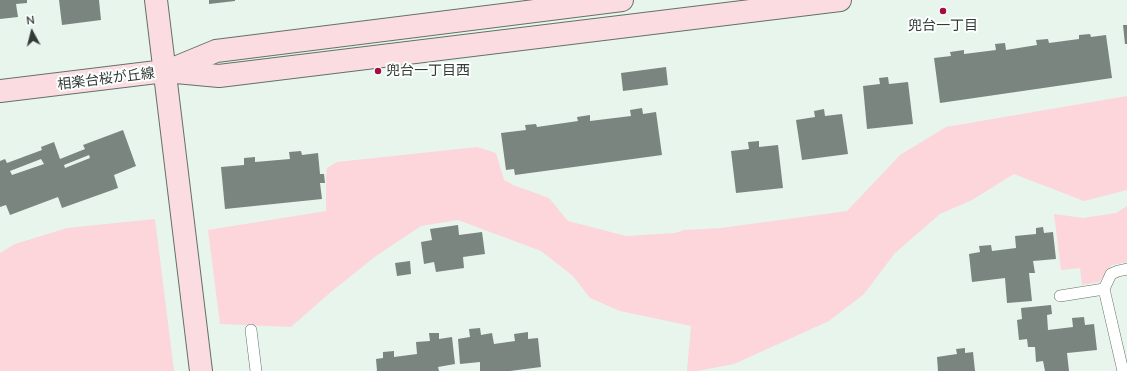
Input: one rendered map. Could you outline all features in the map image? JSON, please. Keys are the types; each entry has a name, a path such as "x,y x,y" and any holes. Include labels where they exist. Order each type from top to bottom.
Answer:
{"street":[{"name":"相楽台桜が丘線","path":"0,91 165,72 156,0"},
{"path":"165,72 216,51 622,0"},
{"path":"165,72 219,76 840,0"},
{"path":"165,72 201,371"}],"lane":[{"path":"1123,371 1104,289 1111,274 1118,270 1127,269"},
{"path":"1060,296 1104,289"},
{"path":"251,330 256,371"}],"shaded area":[{"path":"1127,96 1127,190 1084,201 1014,174 972,200 940,214 895,253 864,294 829,321 734,364 697,371 687,371 691,326 620,311 590,298 573,276 541,251 458,220 421,226 376,256 332,291 291,327 220,324 208,230 326,211 327,168 337,162 477,147 496,153 504,180 513,185 549,198 568,221 626,236 675,233 684,230 721,228 847,211 900,155 946,127"},
{"path":"1127,206 1127,262 1112,265 1099,282 1082,285 1080,268 1061,270 1054,214 1083,218 1116,213"},
{"path":"155,219 174,371 0,371 0,253 15,244 67,228"}],"building":[{"path":"0,0 27,0 27,3 16,4 18,17 0,19"},
{"path":"59,0 99,0 101,20 62,25"},
{"path":"209,0 235,0 235,1 209,4"},
{"path":"1123,25 1127,25 1127,44 1125,44"},
{"path":"1090,34 1091,37 1106,35 1112,78 940,103 934,58 951,56 950,52 964,50 964,54 996,50 995,44 1005,43 1006,50 1037,45 1036,40 1048,39 1049,43 1079,39 1079,35"},
{"path":"666,67 668,85 623,91 621,73"},
{"path":"888,77 889,84 908,82 913,124 867,129 863,86 880,84 879,78"},
{"path":"642,108 643,114 656,112 662,155 515,175 514,169 506,170 501,133 526,130 525,125 536,124 537,127 578,121 577,117 590,115 590,121 631,116 630,110"},
{"path":"824,109 825,116 842,114 848,154 802,160 796,120 815,117 814,111"},
{"path":"123,130 136,166 114,175 118,188 62,208 58,197 10,215 6,205 0,207 0,161 5,159 7,163 42,150 41,147 54,142 60,159 85,149 83,145","holes":["89,155 90,158 65,168 64,165","41,159 44,164 12,175 10,171"]},
{"path":"759,141 759,147 778,145 783,188 736,193 731,151 749,149 748,142"},
{"path":"301,151 302,155 318,153 320,174 324,174 325,183 320,183 322,199 225,209 221,167 244,165 244,158 255,157 255,162 290,159 289,152"},
{"path":"458,225 459,235 482,232 485,254 463,257 464,268 436,272 434,262 424,264 421,242 432,240 430,229"},
{"path":"1043,227 1044,233 1053,232 1056,259 1033,261 1035,273 1029,273 1032,301 1007,303 1005,278 972,282 969,254 980,252 979,246 991,245 992,251 1016,248 1015,236 1036,234 1036,228"},
{"path":"410,261 411,274 397,276 395,263"},
{"path":"1051,305 1052,314 1047,315 1048,330 1073,327 1072,318 1084,317 1085,325 1094,324 1097,350 1067,353 1069,371 1045,371 1043,361 1036,362 1035,347 1028,347 1027,339 1019,340 1017,320 1022,319 1021,308"},
{"path":"480,328 481,335 492,333 494,344 515,341 514,334 528,332 528,339 538,338 541,367 510,371 480,371 480,362 460,364 458,339 470,337 469,329"},
{"path":"429,333 439,333 439,339 452,337 455,364 438,367 439,371 377,371 376,359 383,358 383,352 394,351 394,357 417,354 416,342 430,341"},
{"path":"965,348 965,353 973,352 975,371 938,371 937,357 957,354 956,349"}],"place":[{"name":"兜台一丁目","path":"943,11"},
{"name":"兜台一丁目西","path":"378,71"}]}
